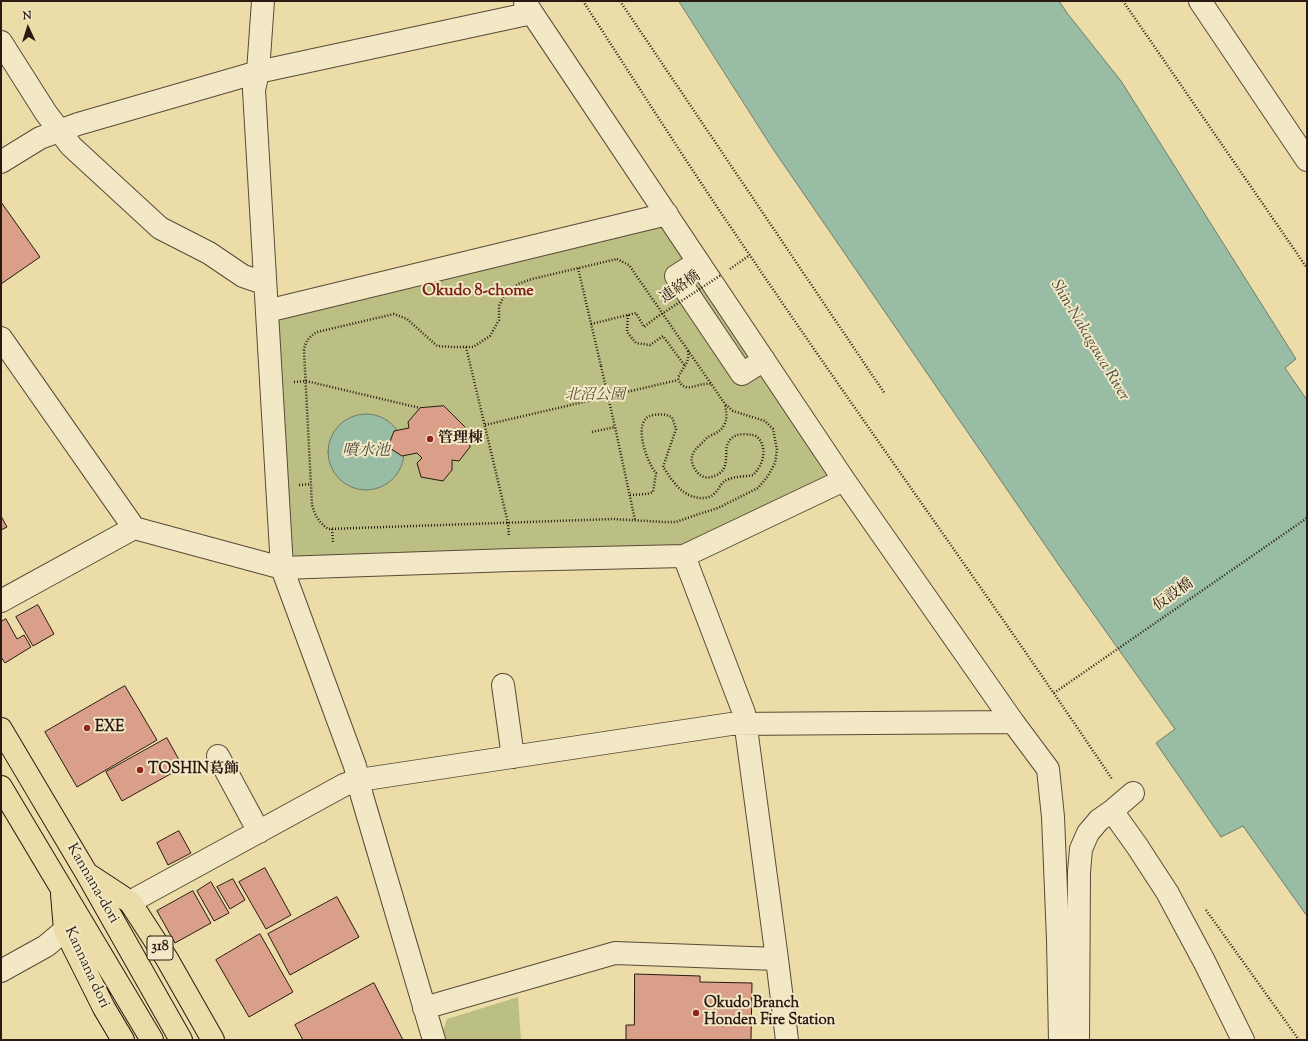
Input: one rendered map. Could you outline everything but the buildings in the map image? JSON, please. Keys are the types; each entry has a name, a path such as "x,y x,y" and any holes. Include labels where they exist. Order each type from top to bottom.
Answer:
{"main road":[{"name":"Kannana-dori","path":"1,729 87,874 180,1040"},
{"name":"Kannana-dori","path":"1,787 152,1040"},
{"name":"318","path":"87,874 130,902 167,959 213,1040"},
{"name":"Kannana dori","path":"62,891 65,930 104,1008 123,1040"}],"street":[{"path":"263,1 258,72 254,90 264,283 267,311 282,568 355,766 362,796 434,1040"},
{"path":"1200,1 1306,158"},
{"path":"1,162 40,138 59,131 258,72 528,7 844,480 1013,722 1048,769 1053,832 1058,939 1060,1040"},
{"path":"1,42 59,131 71,146 160,228 209,252 243,276 264,283"},
{"path":"267,311 667,214"},
{"path":"1,338 134,528 282,568 504,560 684,556 844,480"},
{"path":"1,601 134,528"},
{"path":"684,556 744,713 787,1040"},
{"path":"504,685 513,757"},
{"path":"130,902 344,785 359,780 731,724 1013,722"},
{"path":"218,756 259,832"},
{"path":"1078,1040 1079,872 1082,849 1088,833 1095,824 1123,801 1137,846 1167,892 1204,961 1243,1040"},
{"path":"1,972 46,946 65,930"},
{"path":"424,1008 615,953 777,959"}],"path":[{"path":"583,1 670,136 750,255 1054,693 1123,801"},
{"path":"620,1 885,394"},
{"path":"1123,1 1307,268"},
{"name":"連絡橋","path":"628,315 636,313 644,327 750,255"},
{"path":"617,259 630,264 725,404 733,411 765,421 773,429 778,450 775,463 768,476 758,488 712,510 676,522 613,519 328,529 321,524 314,514 312,505 304,351 305,343 309,336 317,332 394,314 407,319 437,346 466,347 474,347 490,336 499,320 499,306 504,296 518,284 532,279 617,259"},
{"path":"578,268 635,520"},
{"path":"591,324 628,315 627,332 636,343 650,345 663,336 685,366"},
{"path":"466,347 508,523"},
{"path":"678,380 680,372 685,366 688,358 688,349"},
{"path":"485,425 678,380"},
{"path":"678,380 684,387 691,388 701,384 711,384"},
{"path":"306,382 420,408"},
{"path":"630,495 647,494 653,492 656,473 651,467 644,451 642,431 643,422 648,416 659,414 665,414 672,417 676,428 663,467 679,489 688,494 705,498 714,494 724,481 730,478 753,475 760,467 763,458 763,449 758,436 754,435 737,434 730,438 727,446 724,469 715,476 706,478 698,473 692,461 691,456 695,450 709,436 718,433 724,425 727,416 725,404"},
{"path":"592,432 615,428"},
{"name":"仮設橋","path":"1054,693 1307,518"},
{"path":"1202,905 1299,1040"}],"green space":[{"name":"北沼公園","path":"664,219 838,478 681,547 290,564 273,313"},
{"path":"518,997 521,1040 446,1040 443,1031 447,1019"}],"water":[{"name":"Shin-Nakagawa River","path":"679,1 1059,1 1121,81 1296,359 1285,368 1307,400 1307,916 1243,826 1221,837 1156,743 1175,729 1063,571 773,149"},
{"name":"噴水池","path":"359,414 373,414 387,420 398,431 404,445 404,459 401,467 393,479 387,484 373,490 359,490 345,484 334,473 328,459 328,445 334,431 345,420"}],"place":[{"name":"管理棟","path":"430,439"},
{"name":"EXE","path":"87,728"},
{"name":"TOSHIN葛飾","path":"140,770"},
{"name":"Okudo Branch Honden Fire Station","path":"696,1013"}],"district":[{"name":"Okudo 8-chome","path":"478,292"}]}
